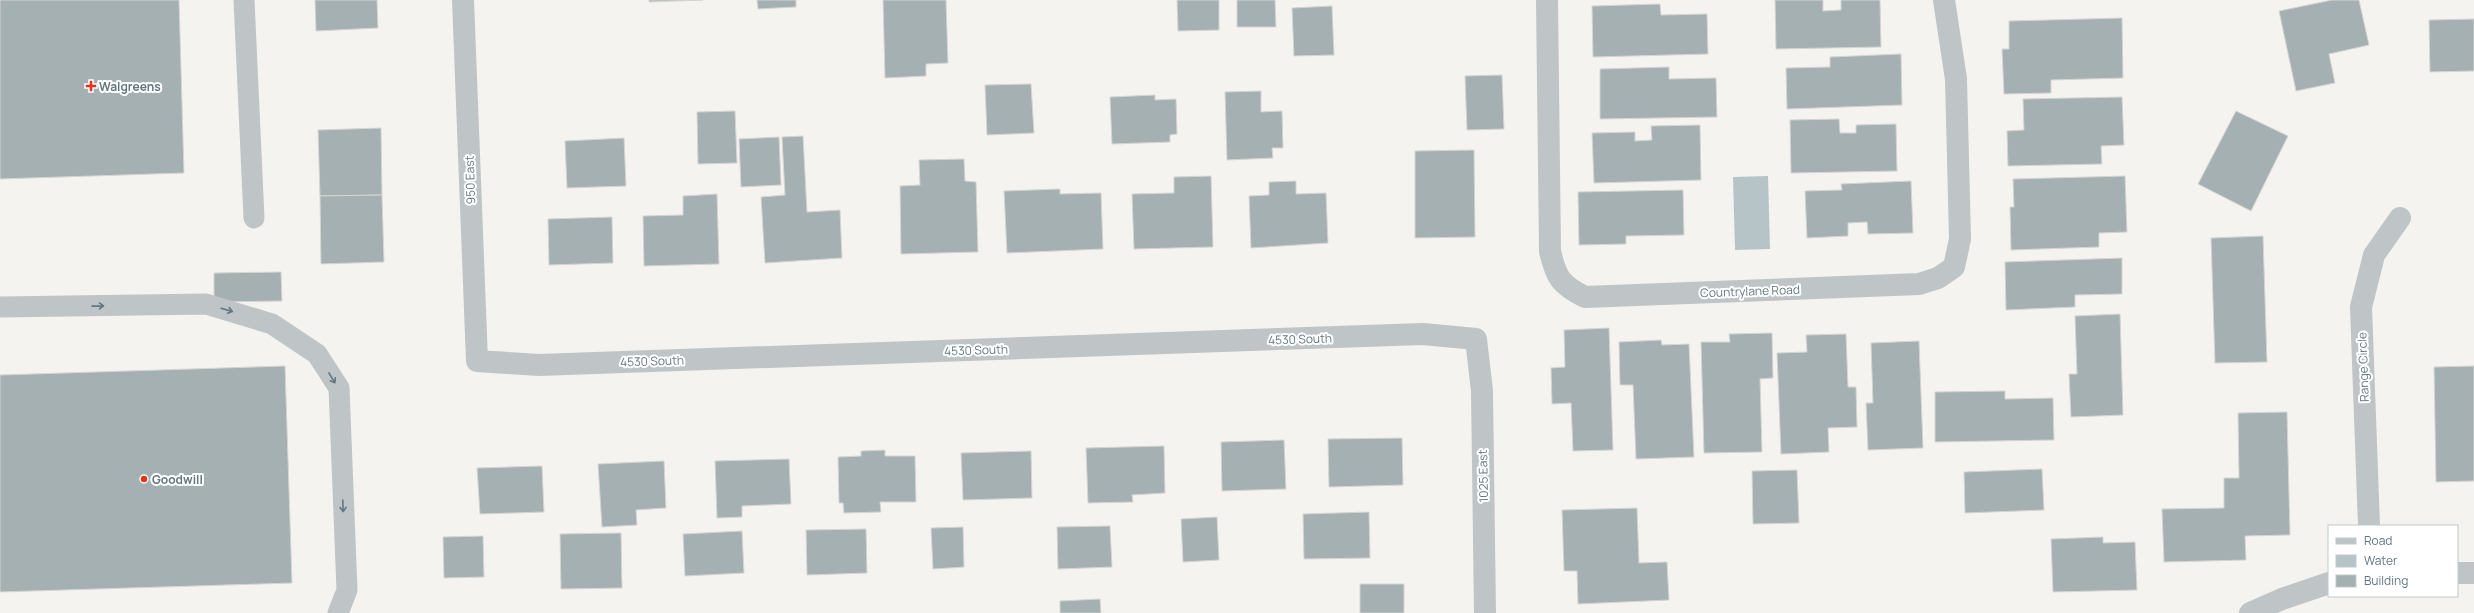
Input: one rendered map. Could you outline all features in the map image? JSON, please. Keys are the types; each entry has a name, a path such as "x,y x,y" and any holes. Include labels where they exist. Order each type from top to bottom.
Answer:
{"street":[{"name":"950 East","path":"463,0 477,361"},
{"name":"Countrylane Road","path":"1547,0 1550,251 1554,271 1566,287 1586,297 1919,284 1938,278 1954,267 1960,239 1956,79 1944,0"},
{"name":"Range Circle","path":"2369,525 2361,307 2374,255 2400,218"},
{"name":"4530 South","path":"477,361 539,365 1424,334 1476,339"},
{"name":"1025 East","path":"1476,339 1482,391 1484,613"},
{"path":"2458,573 2474,573"},
{"path":"2250,613 2328,583"}],"lane":[{"path":"244,0 254,218"},
{"path":"0,307 206,304 272,324 317,354 339,388 347,590 338,613"}],"water":[{"path":"1768,176 1770,249 1735,250 1733,177"}],"building":[{"name":"Walgreens","path":"0,0 179,0 184,173 0,179"},
{"path":"315,0 377,0 378,28 316,31"},
{"path":"649,0 703,0 649,2"},
{"path":"757,0 796,0 796,7 758,9"},
{"path":"883,0 946,0 948,63 926,64 926,76 885,78"},
{"path":"1177,0 1219,0 1219,30 1178,31"},
{"path":"1237,0 1275,0 1276,27 1237,27"},
{"path":"1775,0 1823,0 1823,11 1841,10 1841,0 1880,0 1881,47 1776,49"},
{"path":"2332,0 2359,0 2369,45 2329,54 2335,83 2296,91 2279,11"},
{"path":"1660,4 1661,15 1707,14 1708,54 1593,57 1592,6"},
{"path":"1332,6 1334,55 1294,56 1292,8"},
{"path":"2122,18 2123,78 2051,80 2051,93 2004,94 2002,49 2009,49 2009,21"},
{"path":"2474,19 2474,71 2430,72 2429,20"},
{"path":"1901,54 1902,105 1787,109 1786,68 1830,67 1830,57"},
{"path":"1669,67 1669,79 1716,78 1717,117 1600,119 1600,69"},
{"path":"1502,75 1504,129 1467,130 1465,76"},
{"path":"1031,84 1034,133 987,135 985,85"},
{"path":"1261,91 1261,112 1282,111 1283,148 1272,148 1273,158 1227,160 1225,92"},
{"path":"1155,95 1155,100 1176,99 1177,134 1170,135 1170,142 1112,144 1110,97"},
{"path":"2122,97 2124,145 2101,146 2102,164 2008,166 2007,131 2024,130 2023,99"},
{"path":"735,111 737,163 698,164 697,112"},
{"path":"2236,111 2288,136 2251,211 2198,184"},
{"path":"1839,119 1840,133 1856,133 1856,125 1896,124 1897,171 1791,173 1790,120"},
{"path":"1700,125 1701,180 1594,183 1592,133 1635,132 1635,141 1652,140 1651,126"},
{"path":"381,128 382,195 320,196 318,130"},
{"path":"803,136 807,212 840,210 842,258 765,263 761,197 785,195 782,137"},
{"path":"779,137 781,185 741,187 739,139"},
{"path":"624,138 626,186 567,188 565,141"},
{"path":"1474,150 1475,237 1415,238 1415,151"},
{"path":"964,159 965,181 976,182 978,252 901,254 900,186 920,185 919,160"},
{"path":"1211,176 1213,247 1134,249 1132,194 1174,193 1174,177"},
{"path":"2125,176 2127,232 2099,233 2099,247 2011,250 2010,207 2014,207 2013,179"},
{"path":"1296,181 1296,194 1326,193 1328,243 1251,248 1249,196 1269,195 1269,182"},
{"path":"1911,181 1913,233 1868,234 1867,222 1848,223 1848,236 1807,238 1805,191 1842,190 1841,184"},
{"path":"1060,189 1060,194 1101,193 1103,249 1007,253 1004,191"},
{"path":"1683,190 1684,235 1626,236 1626,244 1579,245 1578,192"},
{"path":"717,194 719,264 644,266 643,216 683,215 683,196"},
{"path":"382,195 384,262 321,264 320,196"},
{"path":"612,217 613,263 549,265 548,219"},
{"path":"2263,236 2267,362 2215,363 2211,238"},
{"path":"2122,258 2122,294 2075,295 2075,307 2006,310 2005,262"},
{"path":"281,272 282,301 214,302 214,273"},
{"path":"2120,314 2123,415 2071,417 2069,374 2077,374 2075,316"},
{"path":"1609,328 1613,450 1573,451 1571,403 1552,404 1551,368 1565,367 1564,330"},
{"path":"1772,333 1773,378 1760,379 1762,452 1704,453 1701,342 1730,342 1729,334"},
{"path":"1846,334 1848,387 1856,387 1857,427 1828,428 1829,452 1781,454 1777,353 1807,352 1806,335"},
{"path":"1661,340 1662,345 1689,344 1694,457 1636,459 1633,385 1620,385 1619,342"},
{"path":"1919,341 1923,448 1868,450 1866,403 1873,403 1871,343"},
{"name":"Goodwill","path":"285,366 292,583 0,592 0,375"},
{"path":"2474,366 2474,481 2436,482 2434,367"},
{"path":"2005,391 2005,399 2053,398 2054,440 1935,442 1935,392"},
{"path":"2287,412 2290,535 2245,536 2246,560 2164,562 2162,509 2224,508 2224,478 2239,478 2238,413"},
{"path":"1402,438 1403,485 1329,487 1328,439"},
{"path":"1284,440 1286,489 1222,491 1221,442"},
{"path":"1164,446 1165,493 1132,495 1133,502 1088,503 1086,448"},
{"path":"885,450 885,456 915,456 916,502 880,502 881,512 844,513 843,503 839,503 838,457 861,456 861,451"},
{"path":"1031,451 1032,498 963,500 961,453"},
{"path":"789,459 791,504 742,506 742,517 717,518 715,461"},
{"path":"664,461 666,508 636,510 637,525 602,527 598,464"},
{"path":"542,466 544,512 480,514 477,468"},
{"path":"2042,469 2044,510 1965,513 1964,472"},
{"path":"1797,470 1799,523 1753,524 1752,471"},
{"path":"1637,508 1639,563 1667,562 1669,600 1578,604 1577,571 1564,571 1562,510"},
{"path":"1369,512 1370,558 1304,559 1303,514"},
{"path":"1217,517 1219,560 1183,562 1181,519"},
{"path":"1110,526 1112,567 1058,569 1057,527"},
{"path":"963,527 964,567 933,569 931,528"},
{"path":"866,529 867,573 807,575 806,530"},
{"path":"742,531 744,573 685,576 683,534"},
{"path":"621,533 622,588 561,589 560,534"},
{"path":"483,536 484,577 444,578 443,537"},
{"path":"2103,537 2103,543 2135,542 2137,590 2053,592 2051,539"},
{"path":"1360,584 1404,584 1404,613 1360,613"},
{"path":"1100,599 1101,613 1060,613 1060,601"}],"place":[{"name":"Walgreens","path":"91,86"},
{"name":"Goodwill","path":"144,479"}]}
